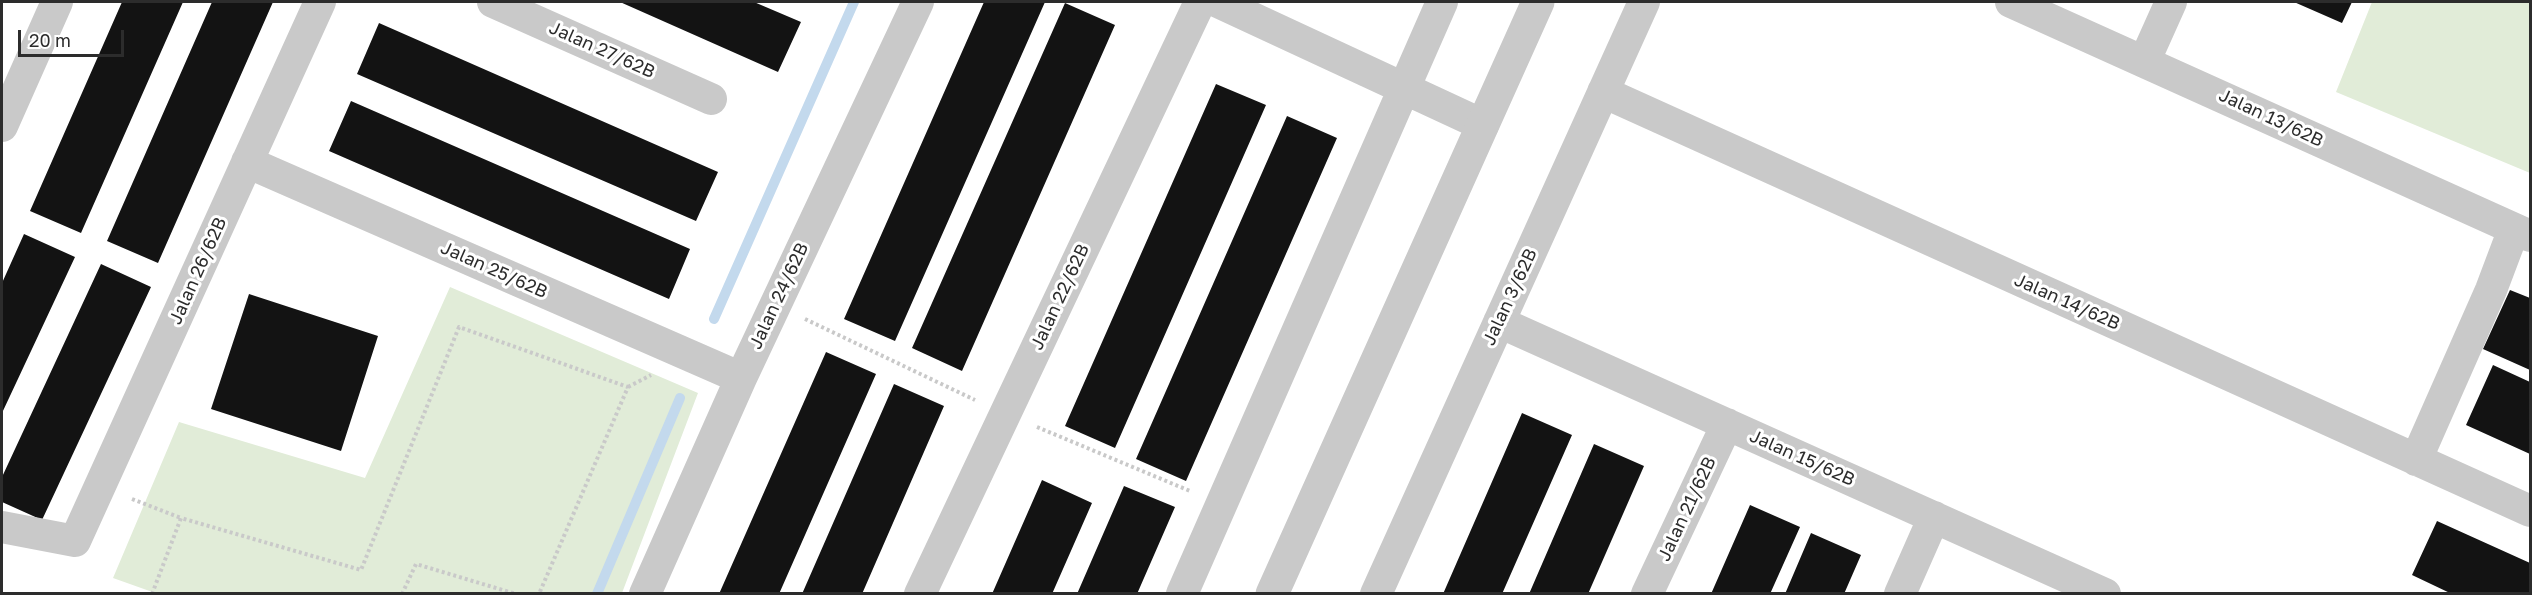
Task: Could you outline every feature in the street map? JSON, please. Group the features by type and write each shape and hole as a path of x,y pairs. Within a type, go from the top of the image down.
{"street":[{"path":"2,126 57,2"},
{"name":"Jalan 26/62B","path":"2,526 75,541 320,2"},
{"name":"Jalan 27/62B","path":"493,2 711,99"},
{"name":"Jalan 24/62B","path":"645,594 741,378 918,2"},
{"name":"Jalan 22/62B","path":"920,594 1200,2"},
{"path":"1218,2 1483,125"},
{"path":"1182,594 1442,2"},
{"path":"1272,594 1538,2"},
{"name":"Jalan 3/62B","path":"1376,594 1644,2"},
{"name":"Jalan 13/62B","path":"2010,2 2145,60 2522,232"},
{"path":"2145,60 2171,2"},
{"name":"Jalan 14/62B","path":"1603,92 2530,511"},
{"name":"Jalan 25/62B","path":"247,162 741,378"},
{"path":"2416,460 2491,290 2522,232"},
{"name":"Jalan 15/62B","path":"1499,322 2105,594"},
{"name":"Jalan 21/62B","path":"1647,594 1726,424"},
{"path":"1900,594 1934,517"}],"path":[{"path":"136,500 181,518 361,570 459,327 628,387 539,594"},
{"path":"152,594 181,518"},
{"path":"402,594 416,564 516,594"}],"green space":[{"path":"2372,2 2530,2 2530,173 2336,92"},
{"path":"450,287 698,393 622,593 158,594 113,578 179,422 365,478"}],"building":[{"path":"122,2 183,2 81,233 30,211"},
{"path":"212,2 273,2 158,263 107,241"},
{"path":"620,2 754,2 801,22 778,72"},
{"path":"984,2 1045,2 895,341 844,319"},
{"path":"2294,2 2352,2 2342,23"},
{"path":"1065,3 1115,25 962,371 912,348"},
{"path":"379,23 718,172 696,221 357,74"},
{"path":"1216,84 1266,105 1115,448 1065,426"},
{"path":"351,101 690,249 669,299 329,151"},
{"path":"1287,116 1337,138 1186,481 1136,459"},
{"path":"24,234 75,257 2,413 2,283"},
{"path":"101,264 151,287 42,520 2,502 2,477"},
{"path":"2510,290 2530,298 2530,370 2483,349"},
{"path":"249,294 378,336 341,451 211,409"},
{"path":"826,352 876,374 779,594 719,594"},
{"path":"2493,365 2530,382 2530,454 2466,425"},
{"path":"894,384 944,406 862,594 802,594"},
{"path":"1522,413 1572,435 1502,594 1443,594"},
{"path":"1594,444 1644,466 1588,594 1529,594"},
{"path":"1042,480 1092,503 1052,594 992,594"},
{"path":"1124,486 1175,507 1137,594 1077,594"},
{"path":"1750,505 1800,527 1770,594 1711,594"},
{"path":"2437,521 2530,563 2530,594 2452,594 2412,575"},
{"path":"1811,533 1861,555 1844,594 1785,594"}],"waterway":[{"path":"714,319 854,2"},
{"path":"597,594 680,398"}]}
